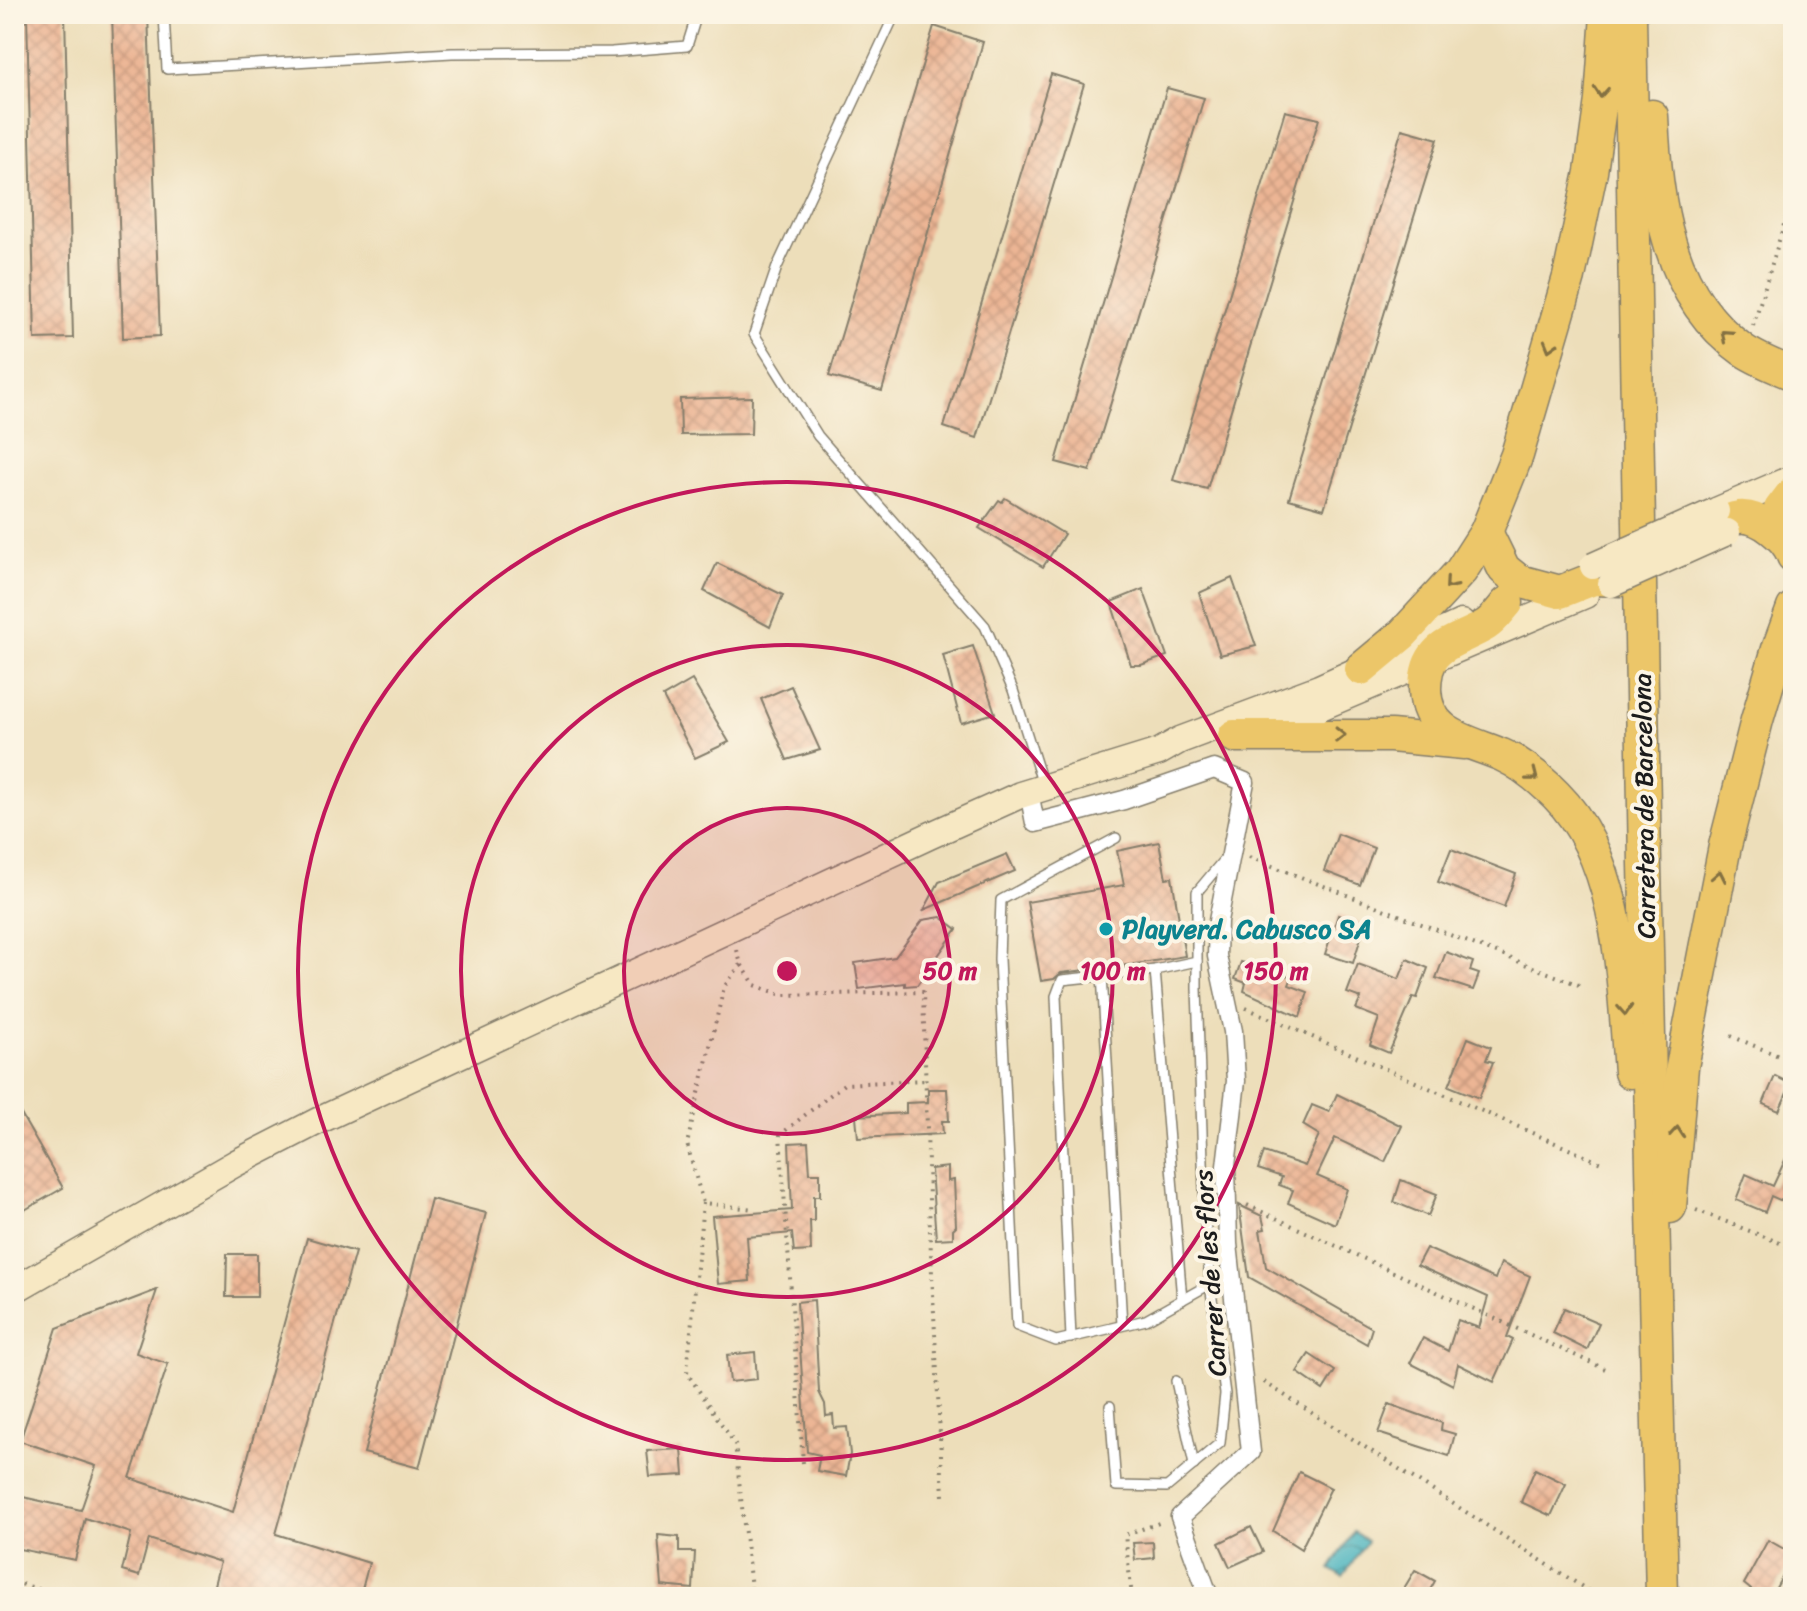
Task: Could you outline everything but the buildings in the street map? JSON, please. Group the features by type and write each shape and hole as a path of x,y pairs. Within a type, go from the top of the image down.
{"highway":[{"path":"1361,669 1389,648 1430,608 1461,571 1486,532 1525,431 1569,277 1591,172 1601,100 1607,14"},
{"name":"Carretera de Barcelona","path":"1630,14 1662,1597"},
{"path":"1646,14 1655,156 1664,223 1675,265 1684,284 1711,322 1744,350 1793,374"},
{"path":"1659,536 1693,536 1761,511 1791,549 1793,556"},
{"path":"1486,532 1504,569 1519,581 1560,592 1593,579 1608,577"},
{"path":"1464,743 1446,732 1432,712 1425,692 1429,663 1448,642 1488,624 1507,603"},
{"path":"1656,1349 1682,1067 1695,994 1736,804 1773,663 1793,608"},
{"path":"1234,736 1391,736 1464,743 1504,756 1532,774 1577,819 1600,870 1612,915 1623,990 1656,1349"}],"street":[{"path":"1159,752 1170,754 1290,720 1429,663 1608,577 1761,511 1793,478"},
{"path":"1608,577 1659,536"},
{"path":"14,1290 236,1163 318,1121 730,929 1036,790 1159,752 1180,740 1319,688 1542,588"},
{"name":"Carrer de les flors","path":"1036,790 1035,823 1124,800 1214,769 1245,782 1218,921 1217,956 1233,1031 1236,1081 1226,1166 1228,1244 1251,1452 1180,1517"},
{"path":"1180,1517 1209,1597"}],"lane":[{"path":"164,14 167,69 452,53 612,52 687,46 697,14"},
{"path":"895,14 777,267 754,334 818,436 985,626 1013,690 1036,790"},
{"path":"1116,838 1001,900 999,959 1017,1326 1056,1341 1071,1338 1146,1320 1210,1284"},
{"path":"1110,1406 1116,1486 1167,1487 1220,1443 1225,1394 1210,1284 1197,892 1232,851"},
{"path":"1071,1338 1056,996 1062,980 1155,970 1197,961"},
{"path":"1155,970 1182,1300"},
{"path":"1102,974 1122,1325"},
{"path":"1176,1381 1194,1465"}],"path":[{"path":"1744,350 1764,295 1793,195"},
{"path":"1232,851 1579,985"},
{"path":"730,929 741,964 755,985 782,995 923,992 943,1496"},
{"path":"741,964 724,987 687,1144 703,1203 687,1373 735,1444 752,1597"},
{"path":"1226,999 1601,1163"},
{"path":"1731,1036 1793,1062"},
{"path":"803,1463 780,1135 844,1084 926,1080"},
{"path":"1226,1195 1605,1369"},
{"path":"703,1203 753,1209"},
{"path":"1683,1205 1793,1248"},
{"path":"1242,1367 1598,1597"},
{"path":"1132,1597 1125,1535 1180,1517"},
{"path":"14,1582 38,1589 50,1597"}],"water":[{"path":"1354,1532 1367,1541 1343,1577 1330,1569"}],"place":[{"name":"Playverd. Cabusco SA","path":"1106,929"}]}
